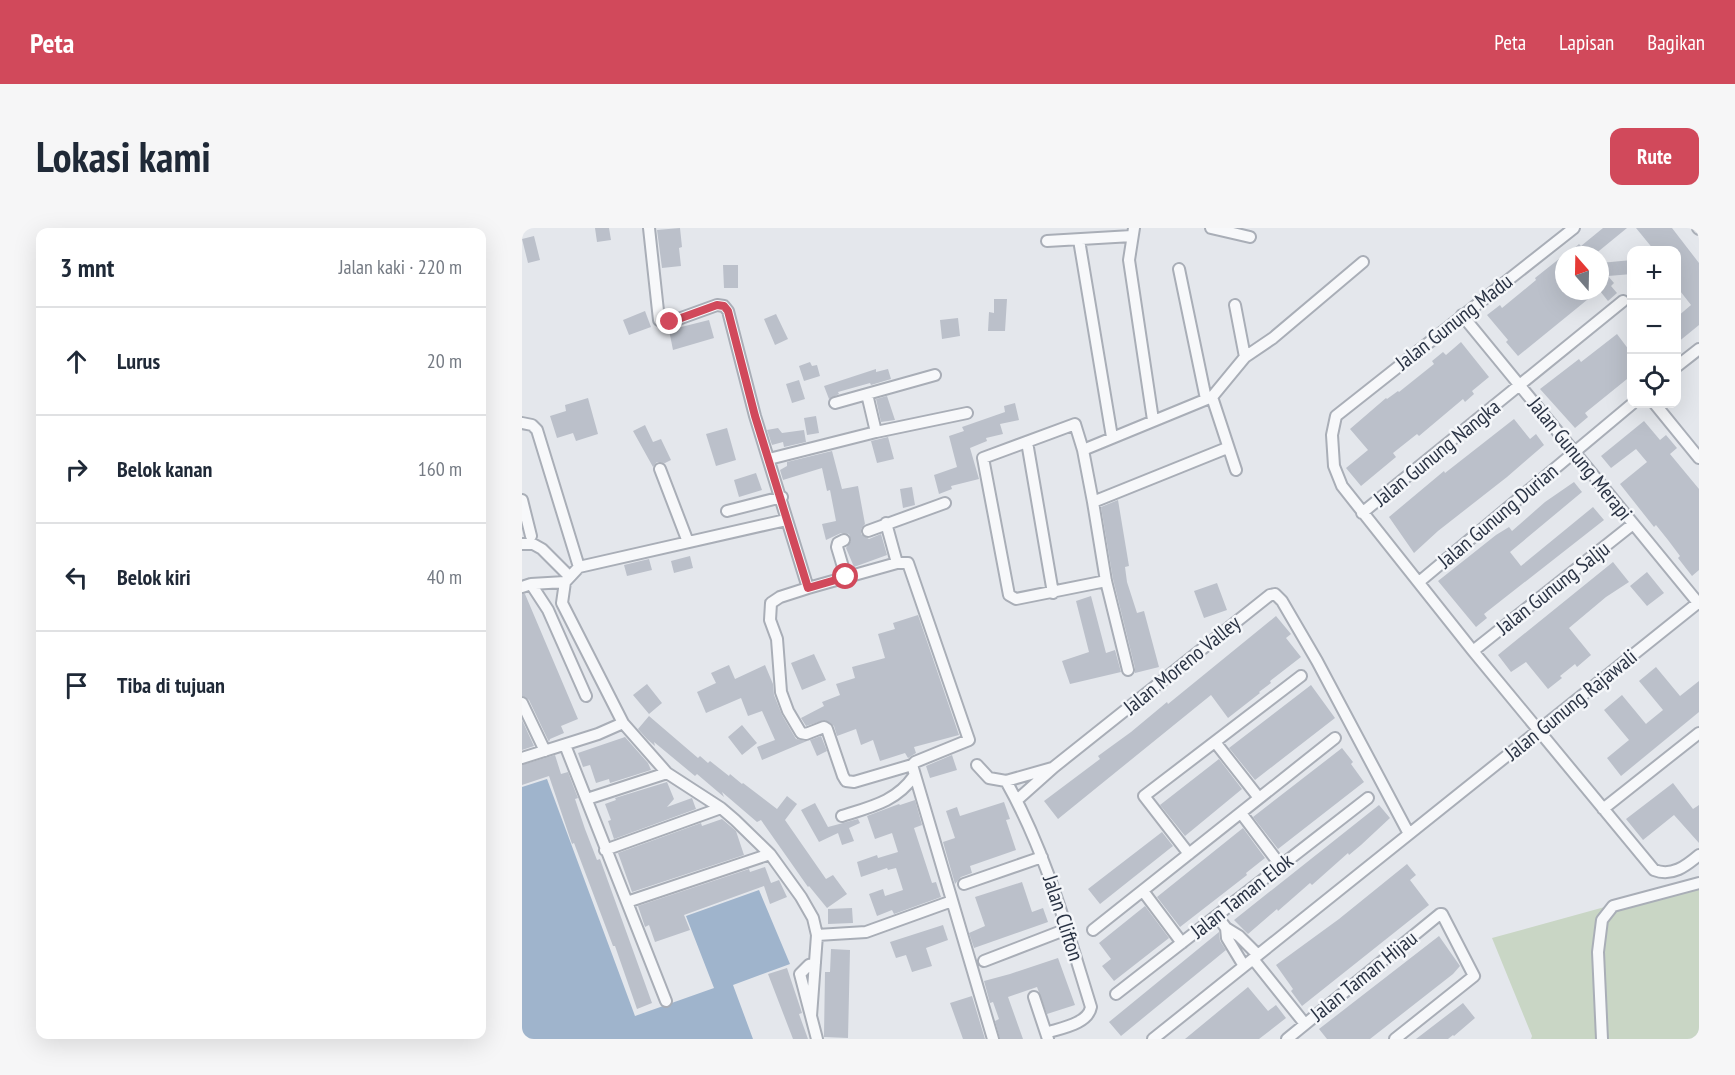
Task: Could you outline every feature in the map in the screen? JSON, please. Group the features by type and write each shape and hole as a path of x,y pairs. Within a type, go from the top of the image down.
{"street":[{"path":"649,228 659,320 665,323 717,305 724,306 728,311 755,416 782,497 786,520 808,588"},
{"path":"1211,228 1250,237"},
{"name":"Jalan Gunung Madu","path":"1362,513 1342,486 1334,466 1332,435 1335,416 1574,228"},
{"path":"1047,241 1079,240 1133,232 1129,260 1153,420"},
{"path":"1079,240 1112,437"},
{"path":"1083,450 1209,398 1245,357 1273,338 1363,262"},
{"path":"1179,269 1209,398 1236,470"},
{"name":"Jalan Gunung Nangka","path":"1362,513 1623,301"},
{"path":"1235,305 1245,357"},
{"name":"Jalan Gunung Merapi","path":"1462,315 1699,603"},
{"path":"1681,364 1699,350"},
{"path":"835,402 935,375"},
{"path":"867,394 876,432"},
{"name":"Jalan Gunung Durian","path":"1419,582 1627,408"},
{"path":"1658,408 1699,458"},
{"path":"769,459 876,432 967,413"},
{"path":"522,423 532,425 537,430 579,567"},
{"path":"1106,581 1016,599 1008,595 983,458 1072,424 1076,427 1083,450 1106,581 1128,670"},
{"path":"1027,442 1053,592"},
{"path":"1093,502 1227,448"},
{"path":"660,469 688,542"},
{"path":"727,511 782,497"},
{"path":"522,500 531,536"},
{"path":"868,531 945,503"},
{"path":"1362,513 1654,870 1660,873 1668,872 1685,866 1699,855"},
{"path":"786,520 579,567 567,579 562,603 623,723 668,773 721,808 770,854 809,911 817,935 815,963 809,965 800,974 800,981 817,1039"},
{"path":"886,523 897,563"},
{"name":"Jalan Gunung Salju","path":"1473,651 1633,524"},
{"path":"844,540 838,543 837,547 846,577"},
{"path":"522,544 533,544 542,549 567,579"},
{"path":"842,816 882,804 902,791 913,770 915,762 969,740 908,563 897,563 780,597 771,603 770,620 777,639 781,692 788,711 801,733 806,734 824,727 827,729 846,781 854,782 913,770"},
{"path":"526,586 567,579"},
{"path":"526,586 548,610 586,696"},
{"name":"Jalan Moreno Valley","path":"1017,800 1054,767 1270,595 1275,594 1300,633 1413,831"},
{"path":"548,610 562,603"},
{"name":"Jalan Gunung Rajawali","path":"1157,1038 1699,603"},
{"path":"1189,854 1144,796 1301,676"},
{"path":"522,703 544,751"},
{"path":"522,758 623,723"},
{"path":"1603,809 1699,733"},
{"path":"1093,930 1335,738"},
{"path":"1215,742 1259,798"},
{"path":"565,745 666,1001"},
{"path":"977,765 989,778 1006,781"},
{"name":"Jalan Moreno Valley","path":"1006,781 1054,767"},
{"path":"913,770 993,1039"},
{"path":"587,799 668,773"},
{"name":"Jalan Clifton","path":"1006,781 1017,800 1055,890 1091,1007 1090,1014 1085,1019 1047,1036 1034,997"},
{"name":"Jalan Taman Elok","path":"1116,994 1368,798"},
{"path":"605,850 721,808"},
{"path":"1241,813 1281,866"},
{"path":"627,902 770,854"},
{"path":"964,884 1042,857"},
{"path":"1602,1039 1598,952 1602,920 1613,906 1699,883"},
{"path":"1143,891 1182,943"},
{"path":"817,935 866,932 952,901"},
{"name":"Jalan Taman Hijau","path":"1287,1039 1442,914 1474,976 1395,1039"},
{"path":"1217,915 1226,927 1239,936 1252,960"},
{"path":"1226,927 1227,938 1252,960 1305,1024"},
{"path":"984,961 1067,929"}],"green space":[{"path":"1699,881 1699,1039 1531,1039 1532,1036 1492,938"}],"water":[{"path":"547,779 635,1016 714,988 686,916 759,890 790,964 733,985 753,1039 522,1039 522,787"}],"building":[{"path":"595,228 609,228 611,240 597,242"},
{"path":"680,228 681,266 662,268 657,230"},
{"path":"1603,228 1627,228 1605,246 1581,246"},
{"path":"1636,228 1672,228 1699,263 1699,325 1681,340 1681,314 1691,305 1681,292 1681,246 1651,246"},
{"path":"534,236 540,260 528,263 522,239"},
{"path":"1627,260 1627,274 1609,276 1609,262"},
{"path":"1555,262 1555,300 1587,300 1518,356 1487,315 1500,305 1502,308 1536,280 1535,278"},
{"path":"723,265 738,265 738,288 724,288"},
{"path":"1609,277 1614,283 1611,286 1617,293 1608,301"},
{"path":"994,299 1007,299 1005,331 988,331 989,312 994,313"},
{"path":"645,311 651,327 629,335 623,320"},
{"path":"776,314 788,339 775,345 764,319"},
{"path":"958,318 960,336 942,339 940,320"},
{"path":"709,320 714,338 673,350 669,330"},
{"path":"1617,334 1627,347 1627,379 1585,413 1588,417 1575,428 1540,389 1579,359 1581,362"},
{"path":"1461,342 1489,377 1472,391 1474,394 1465,402 1463,399 1419,436 1417,434 1393,453 1396,457 1361,486 1346,468 1368,450 1350,429 1386,398 1399,392 1434,364 1432,361 1443,352 1446,355"},
{"path":"810,362 812,366 817,365 820,376 804,381 799,366"},
{"path":"876,369 876,372 888,369 891,379 838,392 839,394 829,399 824,386"},
{"path":"799,380 805,399 792,403 786,384"},
{"path":"887,396 895,420 881,422 876,399"},
{"path":"588,398 598,434 576,441 573,433 557,438 550,416 566,411 565,405"},
{"path":"1015,403 1019,420 1000,424 1003,434 986,438 987,441 970,448 979,479 951,486 952,489 939,494 934,475 957,467 949,436 964,431 962,427 1005,412 1004,406"},
{"path":"816,416 819,433 807,435 804,418"},
{"path":"1514,419 1530,439 1536,434 1544,445 1414,553 1389,517 1444,471 1445,473"},
{"path":"1644,421 1660,440 1666,435 1677,448 1670,454 1699,489 1699,570 1692,576 1668,540 1656,525 1654,527 1620,484 1647,462 1636,449 1611,468 1601,456"},
{"path":"645,425 653,442 661,439 671,460 665,463 657,462 653,467 633,431"},
{"path":"727,428 736,460 716,466 706,434"},
{"path":"778,428 782,433 804,430 806,442 784,447 783,442 772,445 767,430"},
{"path":"888,437 894,459 877,463 871,441"},
{"path":"832,451 842,489 858,486 865,524 861,529 861,534 869,539 881,534 887,555 854,567 846,548 851,541 849,534 841,533 826,540 822,524 836,521 830,490 827,491 822,468 783,480 780,470 787,466 787,462"},
{"path":"756,473 762,490 739,497 734,480"},
{"path":"1574,482 1582,492 1510,552 1521,566 1593,507 1604,520 1484,614 1487,618 1476,627 1438,581 1496,535 1509,527 1512,531 1545,502"},
{"path":"912,487 915,505 903,508 900,489"},
{"path":"1118,500 1129,566 1125,567 1127,582 1137,613 1144,611 1159,667 1135,673 1113,579 1101,507"},
{"path":"690,556 693,568 674,573 671,561"},
{"path":"649,559 652,570 627,576 624,565"},
{"path":"1613,562 1629,582 1606,597 1569,628 1591,655 1577,667 1575,664 1548,689 1526,662 1511,672 1498,655"},
{"path":"1647,572 1664,593 1647,606 1630,586"},
{"path":"1217,583 1227,610 1204,618 1194,591"},
{"path":"522,594 525,594 578,719 561,726 564,733 550,739 549,742 529,700 522,696"},
{"path":"1091,596 1106,653 1115,650 1121,672 1070,684 1062,661 1089,652 1076,601"},
{"path":"918,615 959,735 914,747 916,753 908,758 905,753 880,761 873,740 861,745 856,729 837,736 834,726 825,720 806,726 801,718 824,706 822,702 840,695 836,684 855,678 852,667 885,658 878,634 895,629 893,623"},
{"path":"1276,616 1291,634 1286,638 1301,657 1228,718 1211,695 1058,819 1044,801 1100,759 1098,756 1167,702 1168,704"},
{"path":"814,654 826,680 802,690 791,663"},
{"path":"729,665 735,679 765,665 782,715 796,739 807,741 762,760 757,747 775,740 762,711 748,716 741,698 706,713 697,692 716,683 711,673"},
{"path":"1656,667 1680,696 1699,681 1699,712 1621,776 1607,758 1629,740 1604,710 1622,695 1646,724 1663,710 1639,681"},
{"path":"647,684 662,703 649,714 633,695"},
{"path":"1311,685 1335,718 1255,780 1229,748"},
{"path":"649,716 698,758 700,756 708,763 710,761 777,809 787,796 797,804 785,820 826,879 833,875 847,894 827,908 808,887 761,820 757,822 722,792 724,797 697,774 695,776 654,742 655,746 647,739 638,729"},
{"path":"522,720 534,746 522,750"},
{"path":"742,725 757,743 742,755 728,737"},
{"path":"821,736 827,751 817,756 810,740"},
{"path":"625,737 648,763 651,770 610,783 609,779 596,783 590,765 583,767 578,753"},
{"path":"1342,748 1364,782 1278,849 1253,817"},
{"path":"555,755 561,774 568,772 578,798 575,799 585,829 597,860 600,859 652,1003 637,1009 615,946 613,946 574,843 572,844 549,776 522,785 522,765"},
{"path":"952,755 957,770 930,778 926,766"},
{"path":"1219,759 1242,789 1185,836 1160,805"},
{"path":"667,782 674,799 667,807 692,798 696,809 614,839 608,821 611,820 605,804 616,800 615,798"},
{"path":"1673,783 1693,809 1699,805 1699,843 1674,815 1643,840 1626,819"},
{"path":"915,800 922,825 914,828 932,883 936,882 941,897 894,914 892,910 877,916 869,894 883,889 885,896 903,890 896,868 888,870 887,868 861,877 857,862 877,855 878,858 898,852 892,833 875,839 867,816"},
{"path":"1004,802 1010,819 1006,820 1016,850 970,866 972,873 961,877 955,884 943,842 955,838 946,811 957,807 960,816"},
{"path":"815,803 828,827 858,819 860,823 849,828 854,841 842,845 838,833 819,842 801,810"},
{"path":"1379,805 1390,818 1312,885 1310,883 1248,934 1234,920"},
{"path":"722,819 736,831 744,855 632,892 618,853 701,823 702,826"},
{"path":"1243,828 1265,858 1246,873 1247,875 1180,927 1157,897"},
{"path":"1162,832 1173,846 1100,904 1088,889"},
{"path":"1407,864 1416,875 1410,880 1429,905 1302,1006 1276,965 1339,919"},
{"path":"765,867 771,883 779,880 787,897 770,904 764,886 684,915 690,930 655,942 649,925 645,927 638,906 749,869 750,872"},
{"path":"1022,882 1032,912 1043,908 1048,922 974,948 969,933 985,926 975,897"},
{"path":"1145,906 1169,938 1114,981 1102,966 1111,959 1099,943"},
{"path":"852,908 853,923 828,924 828,909"},
{"path":"943,925 948,940 926,948 932,966 912,972 906,955 896,958 890,942"},
{"path":"1219,932 1220,941 1226,950 1121,1036 1109,1022"},
{"path":"1439,936 1460,966 1453,974 1370,1039 1327,1039 1319,1029"},
{"path":"831,949 850,950 848,1038 824,1037 825,972 830,972"},
{"path":"1058,958 1075,1005 1047,1014 1037,987 1008,997 1023,1039 1000,1039 995,1021 999,1019 993,1002 990,1003 984,981"},
{"path":"787,968 808,1039 793,1039 768,974"},
{"path":"1248,987 1268,1011 1276,1005 1286,1018 1259,1039 1185,1039"},
{"path":"972,996 985,1039 963,1039 950,1003"},
{"path":"1463,1003 1475,1018 1454,1036 1448,1039 1416,1039"}],"route":[{"path":"670,322 717,305 724,306 728,311 755,416 782,497 786,520 808,588 846,577"}]}
